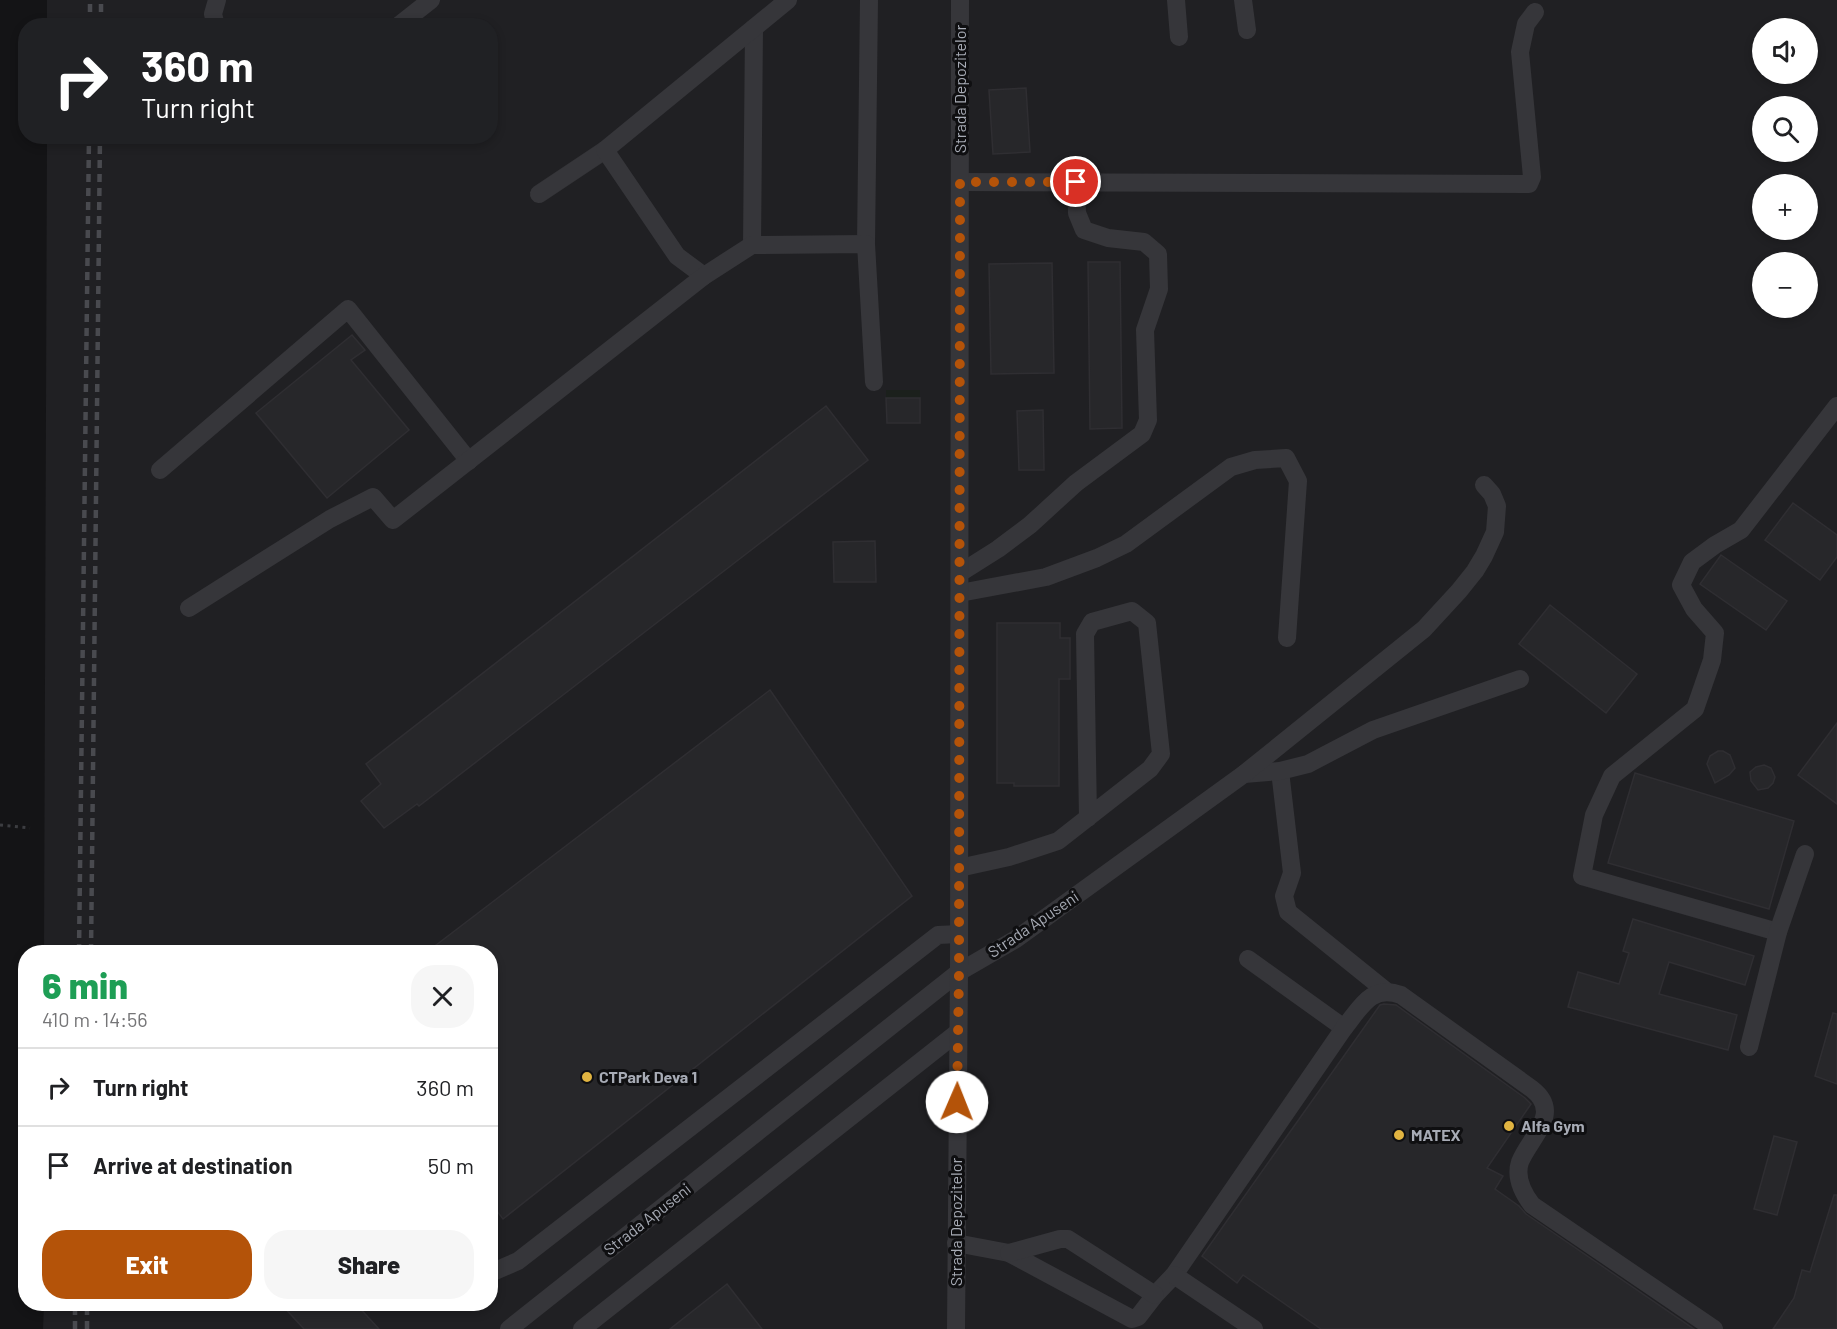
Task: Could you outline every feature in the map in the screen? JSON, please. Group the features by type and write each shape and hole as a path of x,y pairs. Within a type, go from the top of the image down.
{"street":[{"path":"214,18 217,0"},
{"path":"408,18 431,0"},
{"path":"539,194 605,150 788,0"},
{"path":"869,0 866,244 874,382"},
{"name":"Strada Depozitelor","path":"956,1329 959,972 960,0"},
{"path":"1176,0 1179,37"},
{"path":"1243,0 1247,30"},
{"path":"960,182 1529,184 1532,177 1520,52 1526,24 1535,12"},
{"path":"752,245 754,28"},
{"path":"605,150 677,256 704,276"},
{"path":"960,573 1030,525 1076,483 1142,434 1148,420 1145,330 1159,289 1158,254 1144,242 1108,238 1084,230 1077,213 1076,182"},
{"path":"189,608 330,519 373,497 393,520 704,276 752,245 866,244"},
{"path":"160,470 348,309 469,461"},
{"path":"1778,932 1582,876 1594,815 1612,776 1695,709 1712,660 1715,633 1694,609 1682,585 1692,562 1741,530 1837,406"},
{"path":"960,593 1046,577 1096,558 1126,544 1231,467 1255,460 1286,458 1298,481 1287,638"},
{"name":"Strada Apuseni","path":"509,1329 959,972 1016,939 1244,774 1424,629 1459,591 1484,556 1495,532 1497,506 1492,494 1484,485"},
{"path":"959,868 1009,857 1058,841 1088,818 1150,769 1161,754 1147,623 1132,611 1092,622 1086,634 1088,818"},
{"path":"1244,774 1280,771 1308,764 1373,730 1520,679"},
{"path":"1280,771 1292,873 1284,896 1288,912 1386,991 1401,994 1537,1093 1545,1108 1544,1120 1520,1163 1519,1173 1523,1191 1532,1205 1714,1329"},
{"path":"1749,1047 1778,932 1805,855"},
{"path":"498,1269 518,1261 938,935 959,934"},
{"path":"1248,959 1344,1028"},
{"path":"956,1243 1009,1253 1132,1318 1138,1317 1174,1275 1344,1028 1370,996 1386,991"},
{"path":"582,1329 958,1032"},
{"path":"1009,1253 1060,1239 1068,1239 1155,1295"},
{"path":"1174,1275 1254,1329"}],"path":[{"path":"0,825 30,828"}],"shaded area":[{"path":"47,0 1837,0 1837,1329 43,1329 44,1311 498,1311 498,945 44,945 47,144 498,144 498,18 47,18"},
{"path":"886,390 920,390 920,398 886,398"}],"building":[{"path":"1026,88 1030,152 993,154 989,90"},
{"path":"1088,262 1120,262 1122,428 1090,429"},
{"path":"1052,263 1054,373 991,374 989,264"},
{"path":"352,335 365,350 351,360 409,430 327,498 256,413"},
{"path":"886,398 920,398 920,423 887,423"},
{"path":"826,406 868,460 419,806 417,804 384,828 361,801 381,784 366,764"},
{"path":"1043,410 1044,470 1019,470 1017,411"},
{"path":"1793,503 1837,535 1837,557 1820,580 1765,540"},
{"path":"875,541 876,582 834,582 833,542"},
{"path":"1721,555 1787,601 1766,630 1700,584"},
{"path":"1550,605 1637,674 1606,713 1519,644"},
{"path":"997,623 1060,623 1060,638 1070,638 1070,679 1059,679 1059,786 1014,786 1014,783 997,783"},
{"name":"CTPark Deva 1","path":"770,690 912,896 503,1219 498,1212 498,945 436,945"},
{"path":"1837,723 1837,804 1798,775"},
{"path":"1718,751 1730,755 1735,768 1729,775 1715,783 1707,764 1710,756"},
{"path":"1764,765 1771,768 1775,777 1768,788 1758,790 1751,781 1750,772"},
{"path":"1635,773 1794,821 1769,909 1608,863"},
{"path":"1633,919 1754,956 1745,985 1669,962 1659,994 1737,1015 1728,1050 1568,1007 1578,972 1619,984 1629,953 1623,951"},
{"name":"MATEX","path":"1380,1005 1396,1005 1531,1104 1487,1168 1503,1176 1495,1189 1519,1206 1526,1214 1694,1329 1321,1329 1243,1275 1237,1283 1202,1256"},
{"path":"1833,1013 1837,1014 1837,1084 1815,1076"},
{"path":"1774,1136 1797,1142 1777,1215 1754,1209"},
{"path":"1834,1195 1837,1195 1837,1329 1773,1329 1794,1298 1802,1270 1810,1272"},
{"path":"727,1284 762,1329 670,1329"},
{"path":"287,1311 362,1311 379,1329 304,1329"}],"railway":[{"path":"90,0 90,18"},
{"path":"101,0 101,18"},
{"path":"79,945 89,144"},
{"path":"91,945 100,144"},
{"path":"75,1311 75,1329"},
{"path":"87,1311 87,1329"}],"place":[{"name":"CTPark Deva 1","path":"587,1077"},
{"name":"Alfa Gym","path":"1509,1126"},
{"name":"MATEX","path":"1399,1135"}],"route":[{"path":"957,1102 960,182 1076,182"}]}
